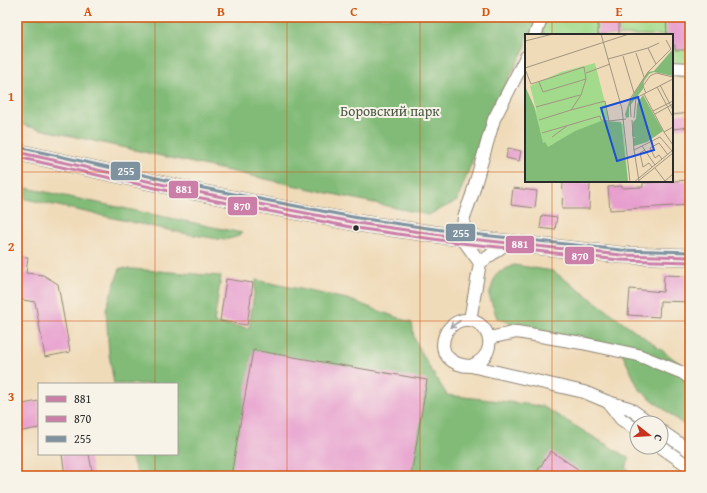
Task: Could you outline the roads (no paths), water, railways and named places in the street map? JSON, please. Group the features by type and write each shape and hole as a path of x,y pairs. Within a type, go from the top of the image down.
{"main road":[{"path":"17,152 192,191 357,222 462,238 621,255 690,257"}],"street":[{"path":"535,34 542,17"},
{"path":"480,263 462,238 464,217 494,119 525,59"},
{"path":"673,68 690,69"},
{"path":"470,320 480,263 507,243"},
{"path":"471,366 486,356 489,347 489,338 479,323 470,320 461,320 453,324 446,331 443,339 443,348 447,356 454,363 462,366 471,366 572,389 629,408 639,415"},
{"path":"489,338 517,332 582,342 638,355 683,373 690,378"},
{"path":"608,402 621,419 629,424"},
{"path":"669,437 690,451"},
{"path":"669,453 690,467"}],"park label":[{"name":"Боровский парк","path":"390,111"}]}
